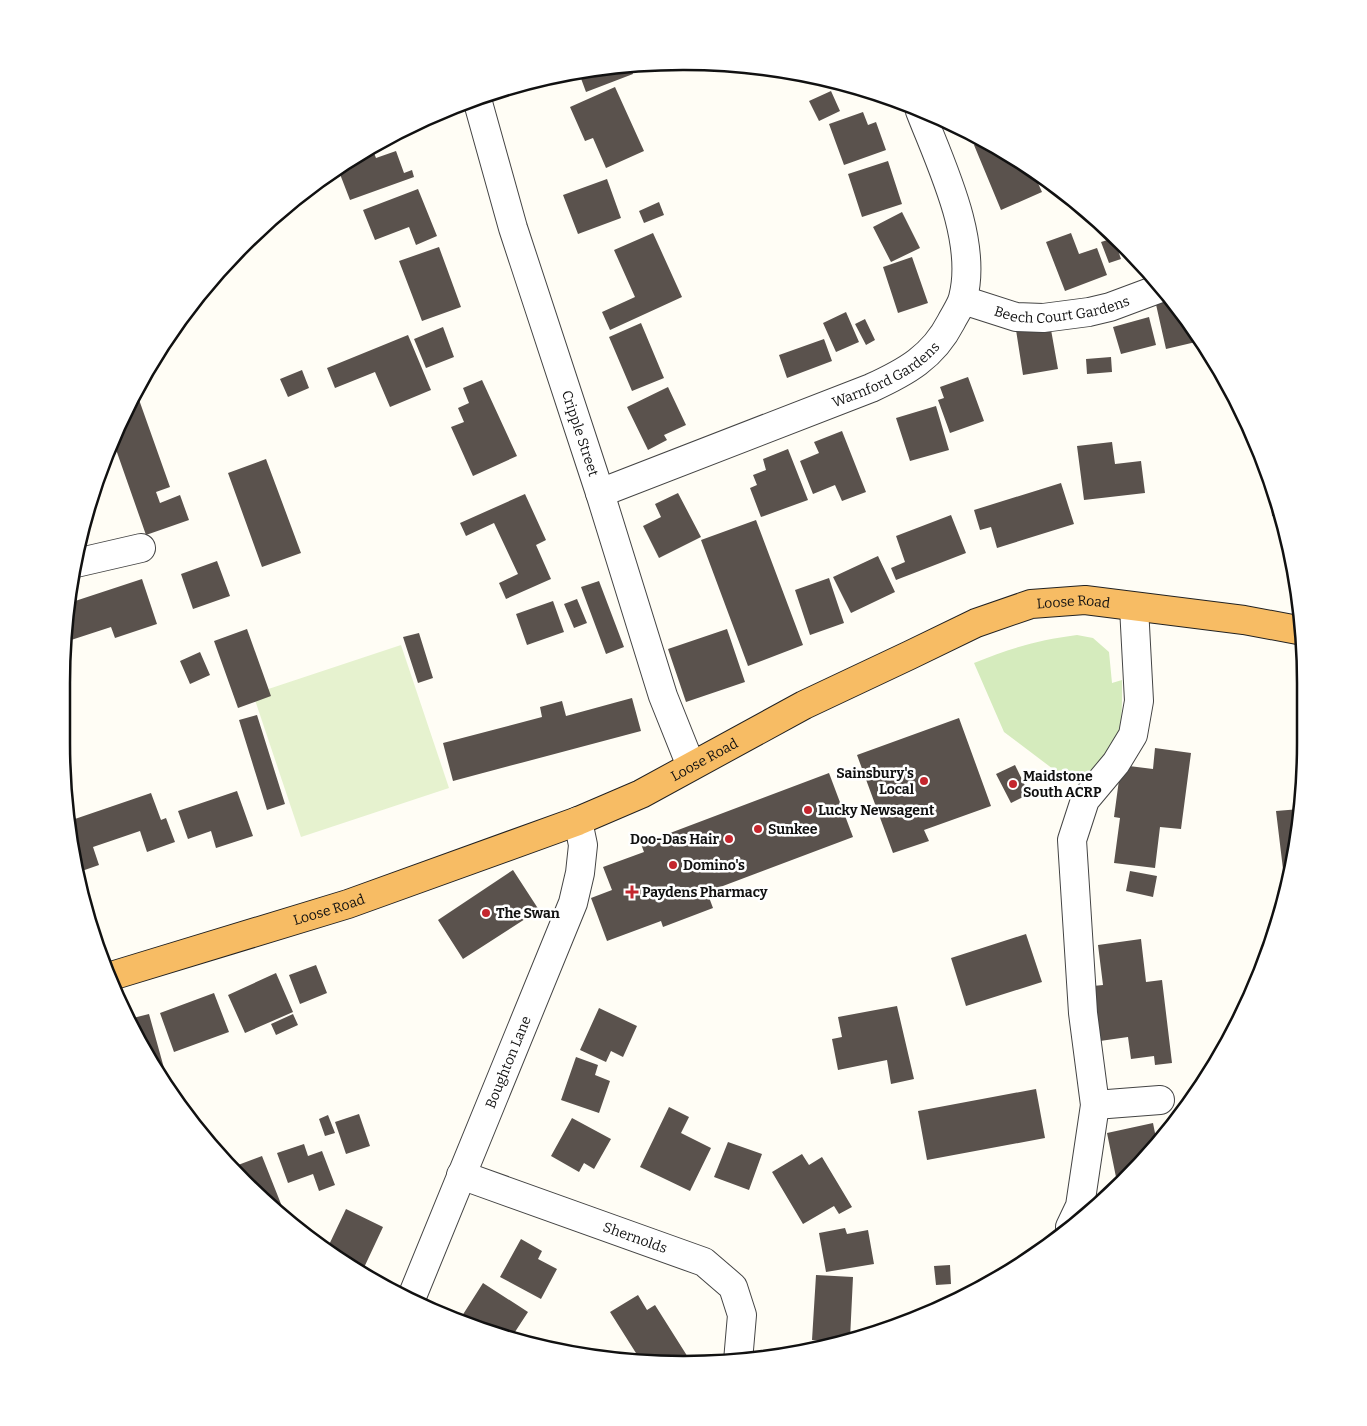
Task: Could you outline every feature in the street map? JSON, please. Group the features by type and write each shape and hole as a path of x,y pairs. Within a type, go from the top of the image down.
{"highway":[{"name":"Loose Road","path":"116,975 348,904 578,821 641,794 804,705 976,624 1031,604 1085,600 1244,620 1295,630"}],"street":[{"name":"Cripple Street","path":"479,106 512,228 600,493 663,696 691,766"},
{"name":"Warnford Gardens","path":"600,493 823,408 898,376 914,366 936,346 946,332 963,300 966,284 966,264 964,236 954,202 923,119"},
{"name":"Beech Court Gardens","path":"963,300 1016,317 1043,318 1089,312 1110,307 1154,291"},
{"path":"82,562 141,548"},
{"path":"1077,1213 1080,1206 1095,1105 1084,1013 1072,840 1085,800 1116,763 1133,735 1139,701 1134,607"},
{"name":"Boughton Lane","path":"413,1294 573,903 580,873 583,846 578,821"},
{"path":"1095,1105 1160,1100"},
{"name":"Shernolds","path":"461,1175 704,1262 733,1287 742,1314 739,1354"}],"green space":[{"path":"1077,635 1093,638 1109,652 1112,683 1122,680 1120,730 1114,754 1100,773 1079,784 1057,772 1004,732 974,663 1025,645"},
{"path":"401,645 449,788 301,837 253,694"}],"building":[{"path":"632,72 633,74 586,92 581,79"},
{"path":"615,87 644,151 606,168 593,138 585,141 570,107"},
{"path":"831,91 840,111 819,121 809,101"},
{"path":"863,112 868,125 876,122 886,150 844,165 829,124"},
{"path":"974,145 990,152 1024,173 1038,183 1042,192 1001,210"},
{"path":"396,151 404,173 412,170 414,177 350,200 340,175 374,154 376,158"},
{"path":"888,161 902,204 862,217 848,174"},
{"path":"607,179 621,218 578,234 563,195"},
{"path":"418,189 437,236 416,245 409,227 375,240 363,210"},
{"path":"659,202 664,215 644,223 639,211"},
{"path":"902,212 920,248 891,262 873,227"},
{"path":"653,233 682,297 610,330 602,312 635,297 614,250"},
{"path":"1071,233 1079,254 1097,248 1107,275 1065,291 1046,242"},
{"path":"1107,240 1119,252 1121,259 1109,263 1101,242"},
{"path":"439,247 461,307 422,321 399,261"},
{"path":"912,257 928,303 898,313 883,267"},
{"path":"1161,299 1194,342 1166,349 1155,300"},
{"path":"846,312 859,342 836,352 823,323"},
{"path":"1149,317 1156,345 1121,354 1113,327"},
{"path":"865,319 875,340 866,345 855,324"},
{"path":"641,323 664,378 632,391 609,337"},
{"path":"1050,324 1058,369 1023,375 1016,330"},
{"path":"443,327 454,357 426,368 414,339"},
{"path":"408,335 431,390 390,407 375,372 335,388 327,368"},
{"path":"824,339 832,361 787,378 779,355"},
{"path":"1111,357 1112,372 1087,374 1086,359"},
{"path":"302,370 309,388 288,397 280,379"},
{"path":"968,377 984,421 950,433 938,400 944,398 940,387"},
{"path":"482,380 517,456 473,476 451,427 464,422 458,408 469,403 463,388"},
{"path":"668,387 686,425 664,435 667,440 648,450 627,407"},
{"path":"139,400 170,487 156,492 160,503 180,495 189,520 146,535 116,451"},
{"path":"936,406 949,450 910,461 896,418"},
{"path":"842,431 866,492 842,501 835,485 813,494 800,461 819,453 814,442"},
{"path":"1112,442 1115,464 1141,461 1145,493 1084,500 1077,446"},
{"path":"788,449 808,500 761,517 750,488 757,485 753,475 766,470 763,459"},
{"path":"266,459 301,553 262,567 228,473"},
{"path":"1061,483 1074,524 997,548 991,527 980,530 974,510"},
{"path":"678,493 701,537 659,558 643,526 661,517 655,504"},
{"path":"525,494 546,540 536,545 551,579 506,599 499,583 518,574 494,523 466,536 460,523"},
{"path":"951,515 966,553 896,580 891,568 905,562 896,536"},
{"path":"756,520 803,645 748,666 701,540"},
{"path":"878,556 895,592 851,613 833,577"},
{"path":"217,561 230,596 193,609 181,574"},
{"path":"829,578 844,623 810,635 795,590"},
{"path":"142,579 157,624 115,638 111,627 71,640 75,601"},
{"path":"599,581 624,647 606,654 581,587"},
{"path":"577,599 587,623 574,628 564,604"},
{"path":"553,601 564,632 527,645 516,614"},
{"path":"247,629 271,696 238,708 214,641"},
{"path":"727,629 745,682 686,702 668,649"},
{"path":"419,633 433,678 418,683 403,637"},
{"path":"200,652 210,675 190,684 180,661"},
{"path":"632,698 641,731 453,781 443,743 542,717 540,707 562,701 566,716"},
{"path":"257,715 285,804 267,810 239,720"},
{"name":"Sainsbury's Local","path":"959,718 991,806 924,830 929,841 893,853 857,755"},
{"path":"1155,748 1191,753 1181,829 1160,827 1155,868 1114,863 1120,818 1114,817 1121,765 1153,769"},
{"name":"Maidstone South ACRP","path":"1015,765 1029,794 1011,803 996,774"},
{"path":"829,773 853,837 707,892 713,908 663,927 661,921 607,941 591,898 612,890 603,867 644,852 641,844"},
{"path":"237,791 253,836 216,848 211,831 188,839 178,811"},
{"path":"151,793 161,820 166,818 175,842 147,852 140,831 93,847 99,865 84,870 75,819"},
{"path":"1293,810 1283,870 1276,811"},
{"path":"513,870 539,910 463,959 438,920"},
{"path":"1130,871 1157,876 1153,897 1126,891"},
{"path":"1026,934 1042,982 966,1006 951,958"},
{"path":"1141,939 1146,982 1162,980 1172,1063 1155,1065 1154,1056 1131,1059 1128,1037 1100,1041 1093,986 1103,985 1098,945"},
{"path":"316,965 327,993 300,1004 289,975"},
{"path":"276,973 293,1012 245,1033 228,995"},
{"path":"214,993 229,1032 174,1052 160,1013"},
{"path":"897,1006 914,1079 891,1084 887,1060 838,1070 832,1039 842,1037 838,1017"},
{"path":"599,1008 637,1026 623,1057 611,1051 606,1062 580,1050"},
{"path":"149,1014 164,1068 152,1049 135,1018"},
{"path":"293,1014 298,1025 276,1035 271,1024"},
{"path":"576,1057 598,1065 595,1075 610,1081 599,1113 561,1100"},
{"path":"1036,1089 1045,1138 927,1160 918,1111"},
{"path":"669,1107 689,1117 681,1133 711,1148 690,1191 640,1167"},
{"path":"359,1114 370,1146 346,1154 335,1122"},
{"path":"328,1115 335,1133 325,1136 319,1119"},
{"path":"572,1118 611,1139 594,1169 584,1163 579,1172 551,1156"},
{"path":"1153,1123 1155,1134 1116,1177 1107,1133"},
{"path":"728,1142 762,1154 749,1190 714,1177"},
{"path":"304,1144 308,1156 322,1151 335,1185 319,1191 313,1174 288,1183 277,1153"},
{"path":"802,1154 809,1165 822,1157 852,1207 839,1214 834,1206 803,1224 772,1172"},
{"path":"262,1156 282,1206 250,1176 239,1165"},
{"path":"346,1209 383,1227 365,1266 330,1243"},
{"path":"845,1228 847,1234 868,1230 874,1264 826,1272 819,1233"},
{"path":"521,1239 542,1251 538,1259 557,1269 541,1299 500,1277"},
{"path":"950,1265 951,1284 936,1285 934,1266"},
{"path":"816,1275 853,1277 850,1332 818,1341 812,1340"},
{"path":"483,1283 528,1312 515,1332 463,1314"},
{"path":"638,1295 647,1310 655,1305 687,1356 637,1354 610,1312"}],"place":[{"name":"Sainsbury's Local","path":"924,781"},
{"name":"Maidstone South ACRP","path":"1013,784"},
{"name":"Lucky Newsagent","path":"808,810"},
{"name":"Sunkee","path":"758,829"},
{"name":"Doo-Das Hair","path":"729,839"},
{"name":"Domino's","path":"673,865"},
{"name":"Paydens Pharmacy","path":"632,892"},
{"name":"The Swan","path":"486,913"}]}
